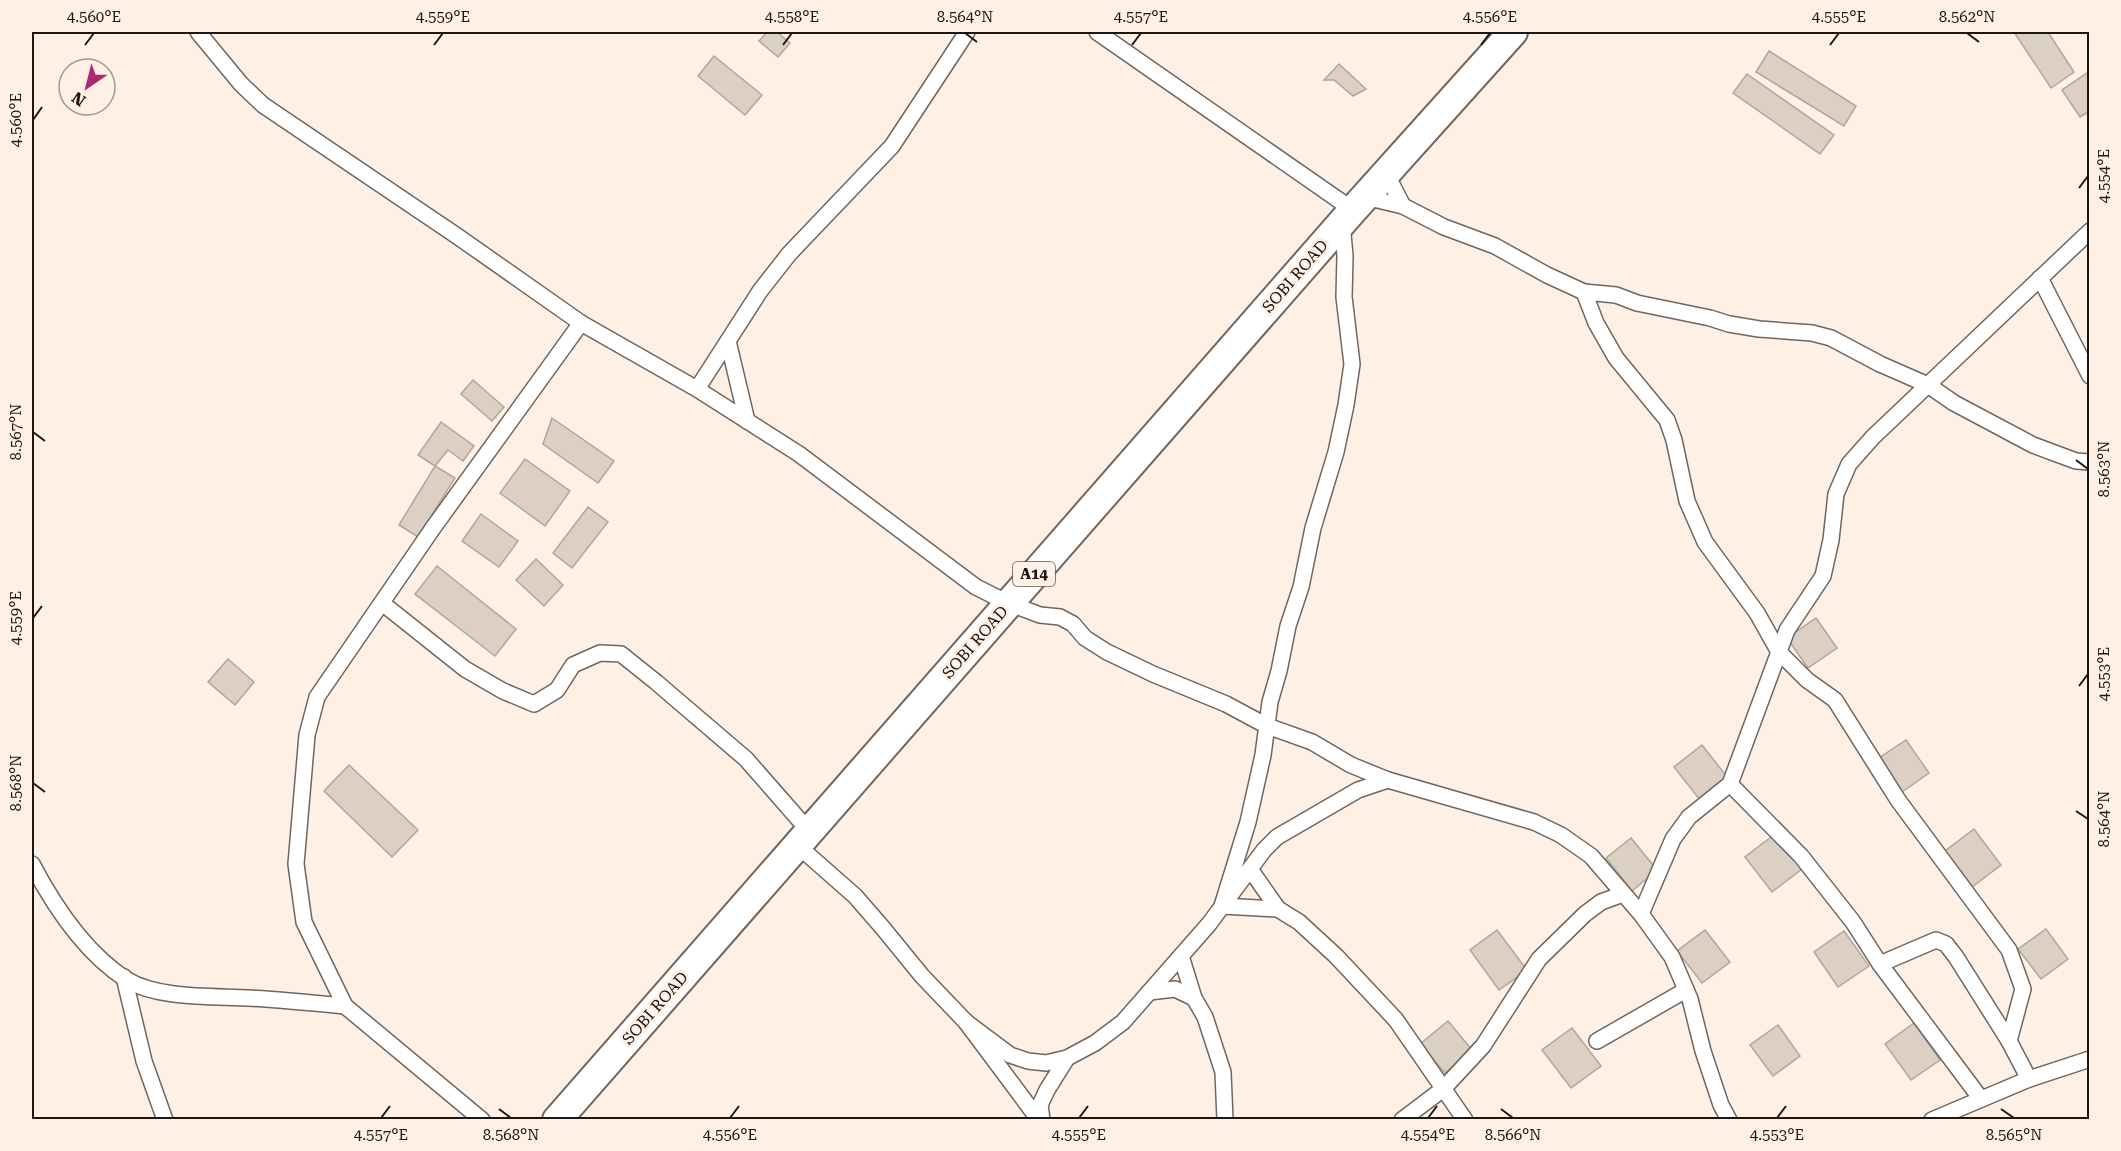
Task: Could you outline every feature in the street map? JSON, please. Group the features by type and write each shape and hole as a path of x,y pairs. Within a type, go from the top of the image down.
{"highway":[{"name":"SOBI ROAD","path":"557,1119 1353,210 1513,32"}],"street":[{"path":"198,32 241,84 263,105 581,322 697,390 798,454 976,587 1008,603 1040,615 1060,617 1073,624 1085,638 1107,652 1226,704 1267,726 1312,742 1351,765 1388,780 1522,818 1561,835 1591,856 1641,914 1672,957 1690,999 1702,1051 1721,1105 1729,1119"},
{"path":"697,390 760,291 789,254 892,146 967,32"},
{"path":"1097,32 1353,210 1402,206 1444,227 1495,246 1584,292 1616,295 1636,303 1729,324 1822,336 1849,346 1880,364 1928,385 1954,403 2033,445 2076,461 2090,462"},
{"path":"1386,173 1402,206"},
{"path":"1222,906 1248,822 1263,755 1270,702 1288,626 1301,587 1313,528 1336,452 1351,374 1352,364 1344,297 1345,256 1353,210"},
{"path":"1641,914 1673,839 1689,817 1730,784 1787,630 1823,576 1831,540 1836,494 1849,464 1873,437 2090,231"},
{"path":"2040,278 2090,376"},
{"path":"1584,292 1596,323 1616,357 1667,420 1674,440 1687,501 1705,542 1757,613 1779,652 1807,680 1836,700 1898,800 2009,950 2023,989 2009,1041"},
{"path":"482,1119 345,1006 304,922 296,864 307,735 317,697 581,322"},
{"path":"728,341 747,421"},
{"path":"382,603 465,669 503,691 534,705 557,690 573,665 600,653 621,654 746,759 803,838 922,976 966,1022 1041,1119"},
{"path":"966,1022 1010,1055 1028,1061 1046,1063 1067,1058 1095,1043 1123,1022 1181,956 1277,837 1358,790 1388,780"},
{"path":"1730,784 1801,855 1853,922 1880,964 1980,1099"},
{"path":"32,864 50,899 68,924 101,959 129,981 167,994 345,1006"},
{"path":"1250,869 1278,909 1299,922 1336,956 1396,1020 1465,1119"},
{"path":"1402,1119 1443,1089 1483,1046 1539,959 1585,914 1601,902 1623,894"},
{"path":"1222,906 1278,909"},
{"path":"1880,964 1936,940 1946,944 2009,1041 2028,1079"},
{"path":"1181,956 1194,998 1205,1017 1223,1072 1226,1119"},
{"path":"124,977 144,1061 165,1119"},
{"path":"1149,992 1175,989 1194,998"},
{"path":"1597,1041 1686,990"},
{"path":"1041,1119 1040,1105 1067,1058"},
{"path":"1932,1119 2028,1079 2090,1059"}],"building":[{"path":"767,32 777,32 790,43 778,57 759,41"},
{"path":"2014,32 2048,32 2074,72 2051,88"},
{"path":"1769,51 1856,106 1844,126 1756,72"},
{"path":"714,56 762,95 745,115 698,76"},
{"path":"1339,64 1366,89 1353,96 1334,80 1324,80"},
{"path":"2090,71 2090,111 2080,117 2062,90"},
{"path":"1747,74 1834,135 1820,154 1733,93"},
{"path":"473,380 504,407 492,421 461,394"},
{"path":"552,418 614,461 598,483 543,444"},
{"path":"441,422 474,446 463,461 448,450 435,466 418,455"},
{"path":"525,459 570,491 545,526 500,493"},
{"path":"435,466 455,478 418,537 399,525"},
{"path":"588,507 608,522 572,568 553,553"},
{"path":"481,514 518,541 499,567 462,541"},
{"path":"536,559 563,585 544,606 516,580"},
{"path":"437,566 516,629 495,656 415,594"},
{"path":"1816,618 1837,648 1808,668 1787,638"},
{"path":"228,659 254,682 235,705 208,682"},
{"path":"1906,740 1929,773 1902,792 1879,758"},
{"path":"1702,745 1728,778 1700,800 1674,767"},
{"path":"349,765 418,830 392,857 324,791"},
{"path":"1974,829 2001,865 1972,887 1945,851"},
{"path":"1775,834 1802,869 1772,892 1745,857"},
{"path":"1631,838 1657,870 1632,891 1606,858"},
{"path":"2046,929 2068,959 2041,979 2018,949"},
{"path":"1497,930 1527,970 1499,990 1470,950"},
{"path":"1705,930 1730,962 1702,983 1677,951"},
{"path":"1844,931 1869,966 1838,987 1814,952"},
{"path":"1448,1021 1472,1050 1445,1073 1420,1044"},
{"path":"1914,1023 1940,1060 1911,1080 1885,1044"},
{"path":"1778,1025 1800,1056 1773,1076 1750,1045"},
{"path":"1572,1028 1601,1066 1571,1088 1542,1050"}]}
